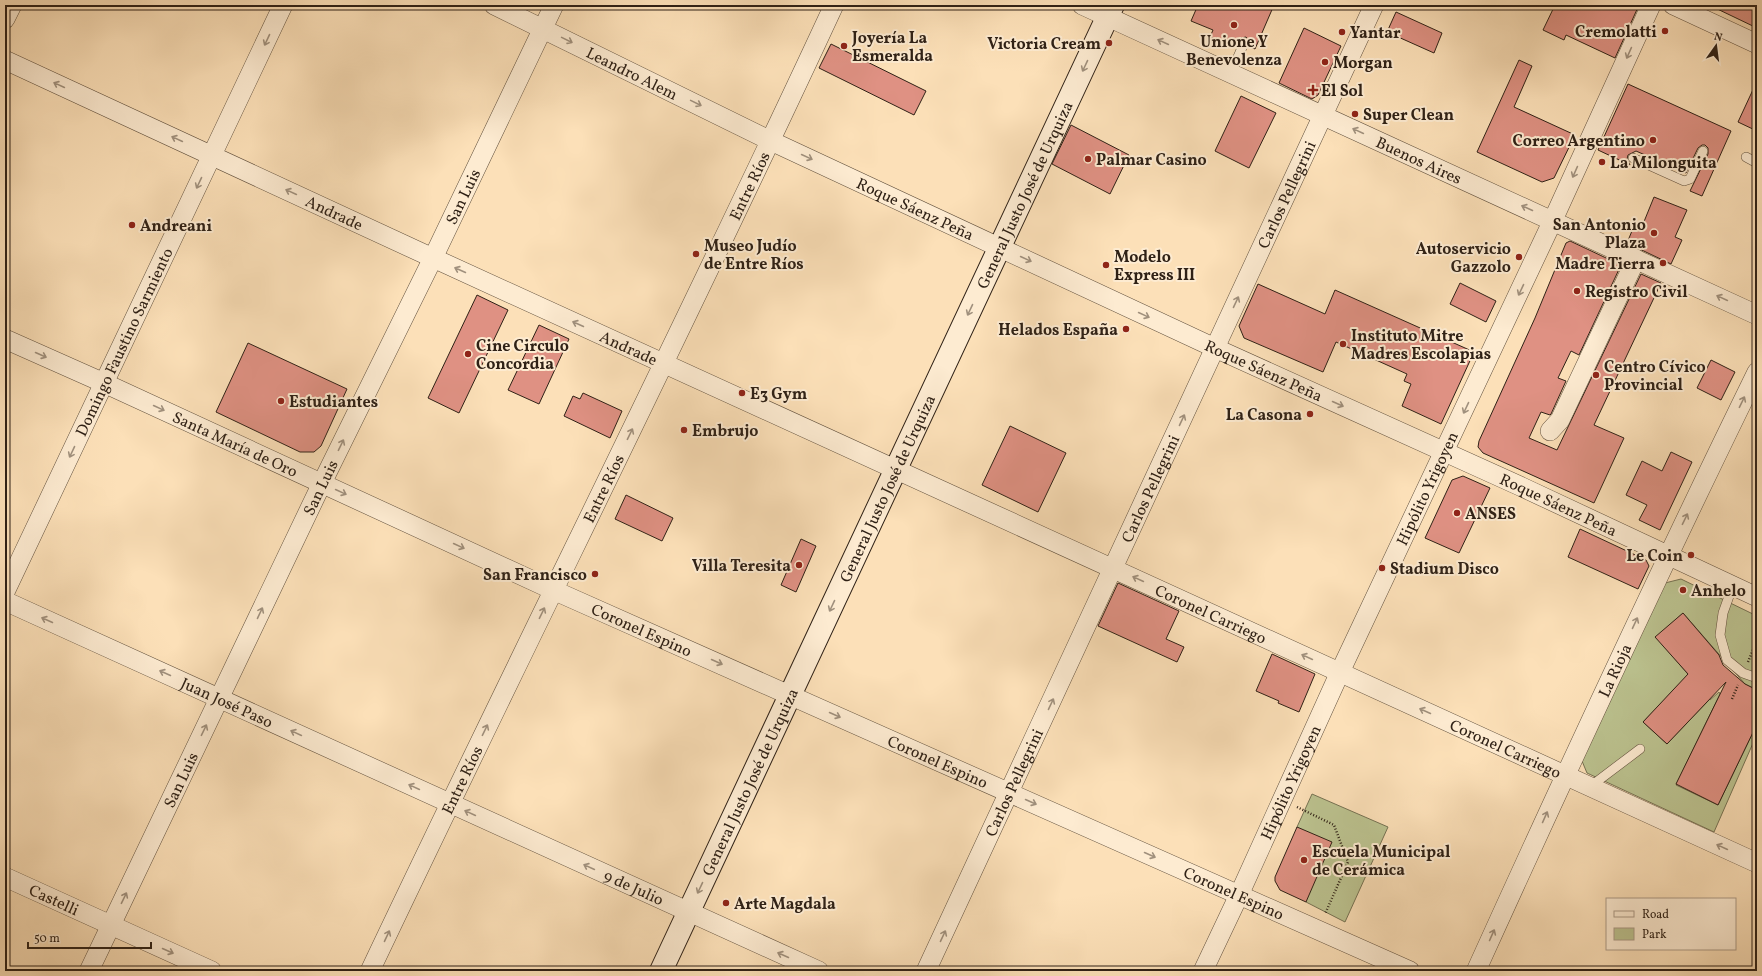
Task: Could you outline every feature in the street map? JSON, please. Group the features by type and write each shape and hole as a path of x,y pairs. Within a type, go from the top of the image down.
{"street":[{"path":"5,19 12,5"},
{"name":"Domingo Faustino Sarmiento","path":"5,592 283,5"},
{"name":"Leandro Alem","path":"494,5 771,140"},
{"name":"San Luis","path":"89,971 322,483 433,258 554,5"},
{"name":"Entre Ríos","path":"370,971 553,590 665,363 834,5"},
{"name":"Buenos Aires","path":"1082,5 1110,11 1231,73 1757,314"},
{"name":"Carlos Pellegrini","path":"926,971 1374,5"},
{"name":"Hipólito Yrigoyen","path":"1203,971 1340,672 1445,452 1553,220 1651,5"},
{"path":"1673,5 1757,44"},
{"name":"General Justo José de Urquiza","path":"661,971 1110,11"},
{"name":"Andrade","path":"5,60 433,258 665,363"},
{"name":"Roque Sáenz Peña","path":"771,140 1215,348 1445,452 1757,597"},
{"path":"1550,431 1560,420 1636,259"},
{"name":"Santa María de Oro","path":"5,339 104,383 553,590"},
{"name":"Coronel Carriego","path":"665,363 1592,786 1757,863"},
{"name":"La Rioja","path":"1476,971 1667,554 1757,372"},
{"name":"Coronel Espino","path":"553,590 1410,971"},
{"name":"Juan José Paso","path":"5,601 450,803"},
{"name":"9 de Julio","path":"450,803 819,971"},
{"name":"Castelli","path":"5,877 212,971"}],"lane":[{"path":"1231,73 1244,43"},
{"path":"1633,158 1684,181 1690,179 1703,151"},
{"path":"1746,157 1757,163"},
{"path":"1733,586 1723,613 1720,635 1727,660 1744,673 1757,678"},
{"path":"1592,786 1640,750"}],"path":[{"path":"1282,800 1334,825 1348,862 1318,930"}],"green space":[{"path":"1681,579 1757,616 1757,690 1745,684 1683,613 1656,637 1710,700 1719,692 1720,694 1676,785 1718,805 1757,724 1757,734 1714,832 1587,773 1582,761 1665,583","holes":["1685,678 1709,700 1667,744 1643,722"]},
{"path":"1312,794 1388,827 1345,922 1306,902 1297,827"}],"building":[{"name":"Unione Y Benevolenza","path":"1198,5 1274,5 1255,49 1249,46 1250,42 1246,37 1241,38 1238,41 1233,39 1230,46 1210,37 1213,30 1191,21"},
{"path":"1555,5 1639,5 1615,58 1566,35 1564,40 1543,30"},
{"path":"1709,5 1757,5 1757,28"},
{"path":"1396,12 1442,33 1434,53 1387,32"},
{"path":"1304,28 1341,46 1318,95 1312,99 1279,83"},
{"path":"831,44 926,91 914,115 819,68"},
{"path":"1519,60 1532,66 1514,107 1575,135 1554,178 1542,182 1477,152"},
{"path":"1757,81 1757,131 1738,122"},
{"name":"Correo Argentino","path":"1628,84 1731,131 1702,196 1690,191 1708,154 1708,148 1705,145 1698,148 1686,173 1636,151 1628,155 1627,159 1630,165 1598,150"},
{"path":"1241,96 1276,113 1249,168 1215,151"},
{"name":"Palmar Casino","path":"1071,125 1129,155 1110,194 1052,164"},
{"name":"San Antonio Plaza","path":"1654,197 1687,210 1675,237 1682,240 1671,264 1627,243 1634,226 1641,229"},
{"path":"1570,241 1621,265 1579,355 1571,351 1558,378 1566,381 1551,414 1541,412 1529,438 1557,450 1641,274 1661,283 1594,425 1624,438 1594,503 1483,453 1478,447 1479,441 1535,318 1566,243"},
{"path":"1460,283 1496,301 1486,322 1450,304"},
{"name":"Instituto Mitre Madres Escolapias","path":"1258,284 1325,314 1335,290 1474,352 1441,424 1402,406 1411,384 1404,381 1407,374 1336,342 1323,372 1244,338 1239,326"},
{"name":"Cine Circulo Concordia","path":"477,295 508,310 459,413 428,398"},
{"path":"539,325 569,339 539,404 508,390"},
{"name":"Estudiantes","path":"248,343 347,389 321,446 314,452 300,452 216,412"},
{"path":"1711,360 1735,372 1721,400 1697,388"},
{"path":"583,393 622,411 610,438 564,416 573,396 580,399"},
{"path":"1010,426 1066,453 1038,512 982,485"},
{"path":"1671,452 1692,462 1660,530 1639,520 1647,505 1626,495 1642,461 1662,471"},
{"name":"ANSES","path":"1463,476 1490,488 1459,553 1425,538 1452,480"},
{"path":"626,495 673,518 662,541 615,519"},
{"path":"1580,529 1646,560 1649,566 1638,589 1568,557"},
{"name":"Villa Teresita","path":"801,539 816,546 796,592 781,585"},
{"path":"1118,583 1179,611 1166,639 1184,647 1177,662 1098,626"},
{"path":"1683,613 1719,655 1723,665 1745,684 1757,690 1757,724 1718,805 1676,784 1726,682 1667,744 1643,722 1688,674 1655,637"},
{"path":"1272,654 1315,674 1299,712 1256,691"},
{"name":"Escuela Municipal de Cerámica","path":"1297,827 1332,842 1306,902 1280,890 1275,881 1275,877"}],"place":[{"name":"Unione Y Benevolenza","path":"1234,25"},
{"name":"Cremolatti","path":"1665,31"},
{"name":"Yantar","path":"1342,32"},
{"name":"Victoria Cream","path":"1109,43"},
{"name":"Joyería La Esmeralda","path":"844,46"},
{"name":"Morgan","path":"1325,62"},
{"name":"El Sol","path":"1313,90"},
{"name":"Super Clean","path":"1355,114"},
{"name":"Correo Argentino","path":"1653,140"},
{"name":"Palmar Casino","path":"1088,159"},
{"name":"La Milonguita","path":"1602,162"},
{"name":"Andreani","path":"132,225"},
{"name":"San Antonio Plaza","path":"1654,233"},
{"name":"Museo Judío de Entre Ríos","path":"696,254"},
{"name":"Autoservicio Gazzolo","path":"1519,257"},
{"name":"Madre Tierra","path":"1663,263"},
{"name":"Modelo Express III","path":"1106,265"},
{"name":"Registro Civil","path":"1577,291"},
{"name":"Helados España","path":"1126,329"},
{"name":"Instituto Mitre Madres Escolapias","path":"1343,344"},
{"name":"Cine Circulo Concordia","path":"468,354"},
{"name":"Centro Cívico Provincial","path":"1596,375"},
{"name":"E3 Gym","path":"742,393"},
{"name":"Estudiantes","path":"281,401"},
{"name":"La Casona","path":"1310,414"},
{"name":"Embrujo","path":"684,430"},
{"name":"ANSES","path":"1457,513"},
{"name":"Le Coin","path":"1691,555"},
{"name":"Villa Teresita","path":"799,565"},
{"name":"Stadium Disco","path":"1382,568"},
{"name":"San Francisco","path":"595,574"},
{"name":"Anhelo","path":"1683,590"},
{"name":"Escuela Municipal de Cerámica","path":"1304,860"},
{"name":"Arte Magdala","path":"726,903"}]}
